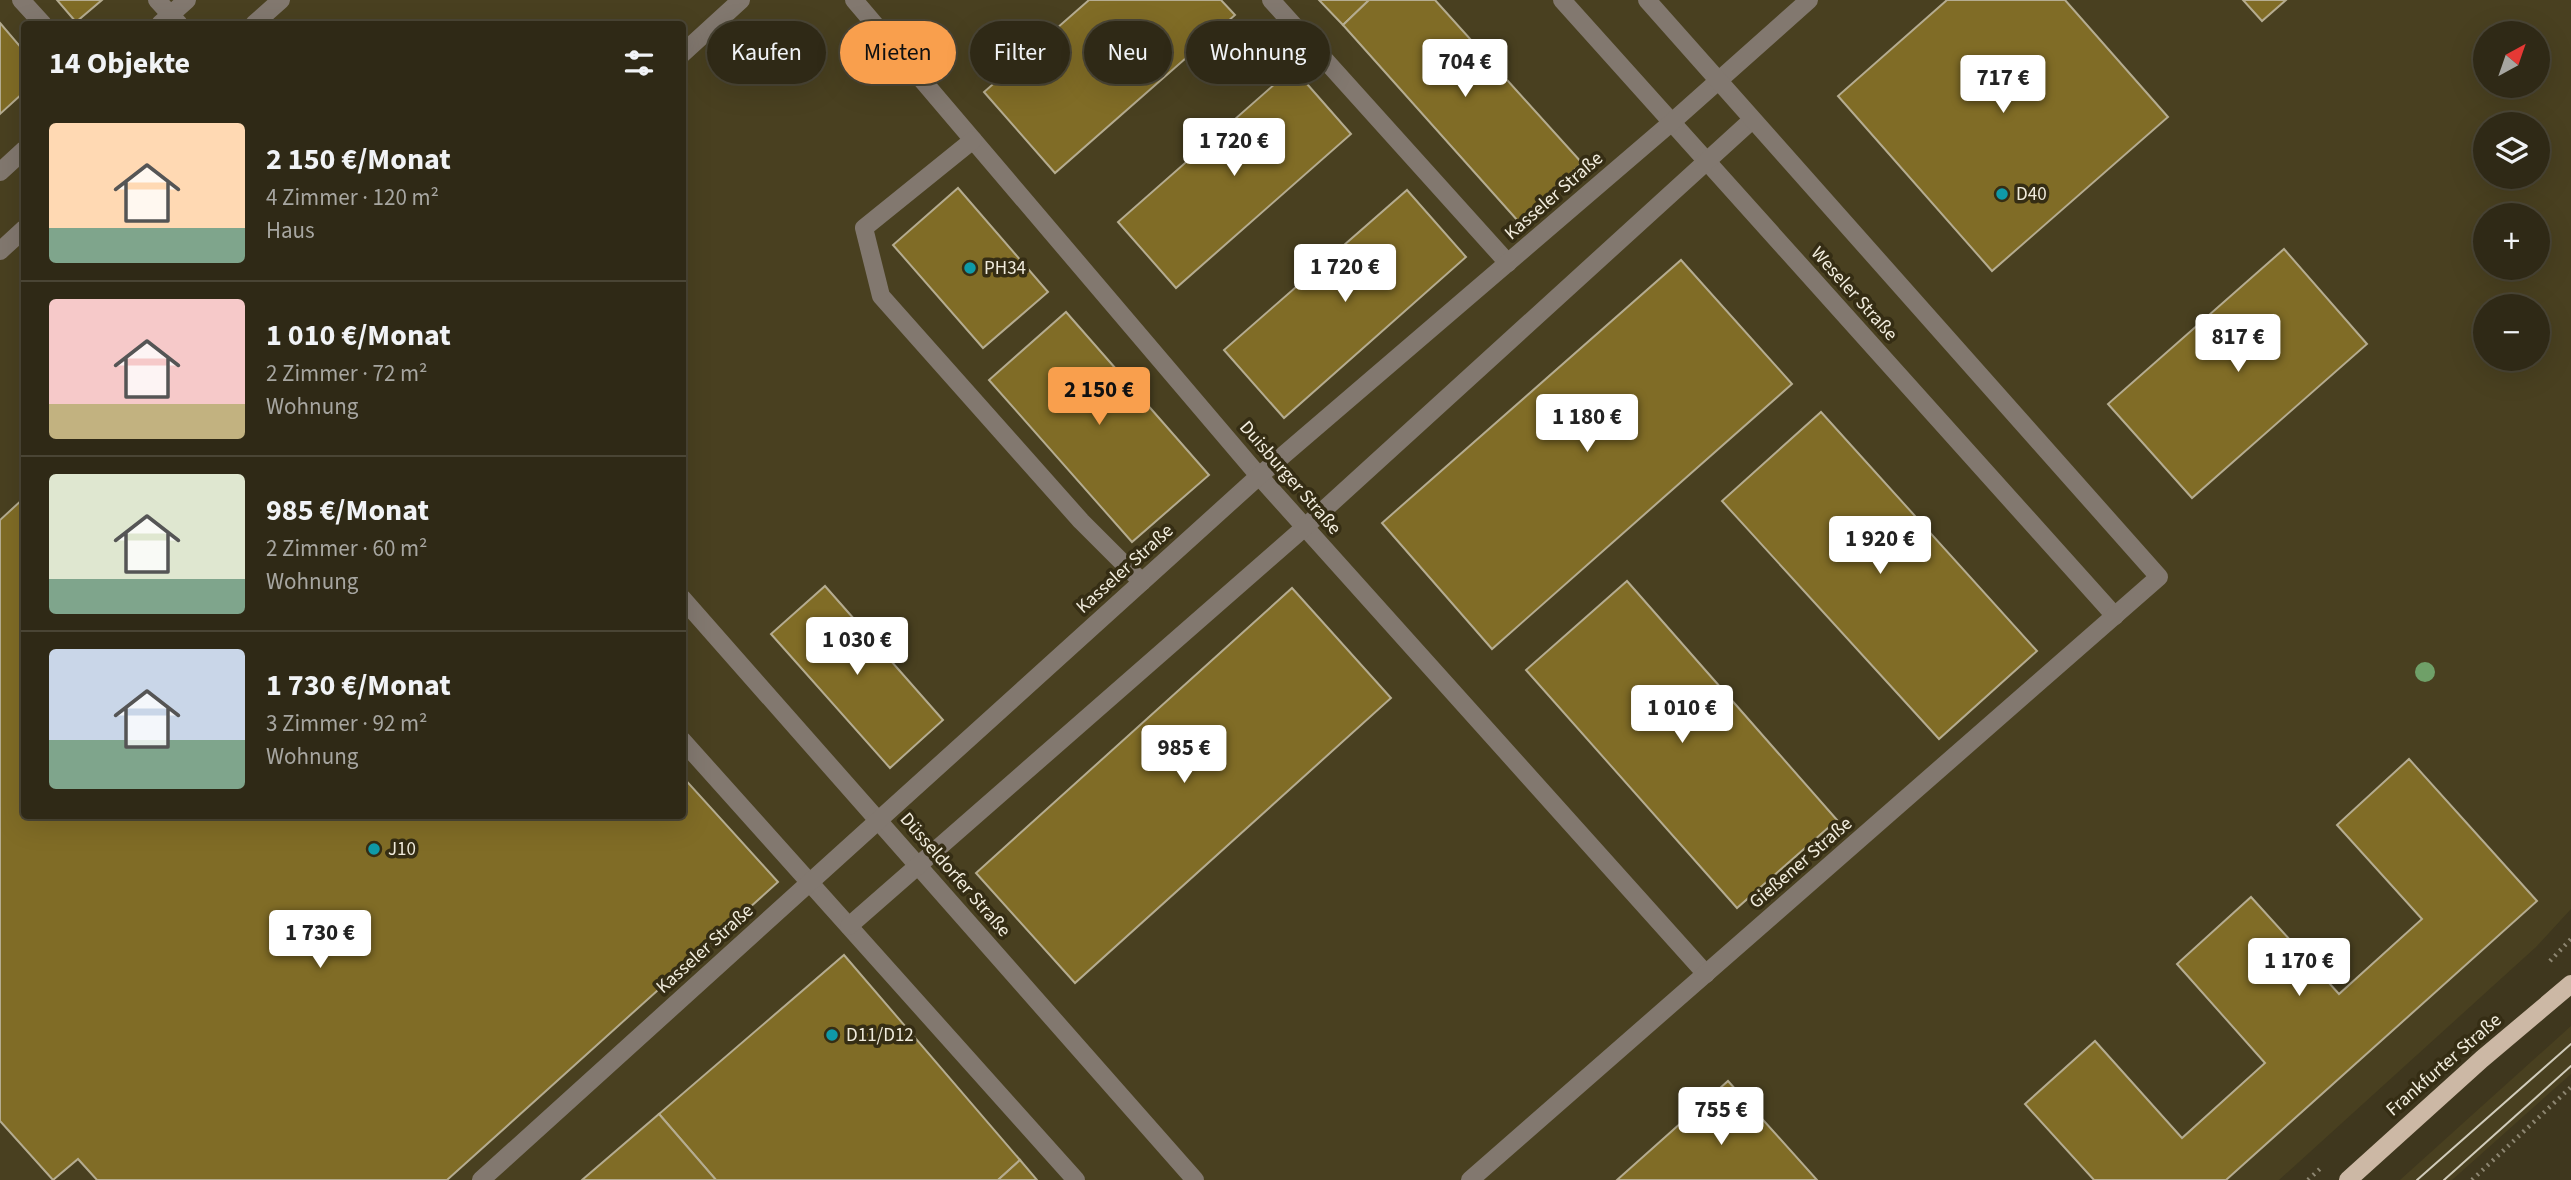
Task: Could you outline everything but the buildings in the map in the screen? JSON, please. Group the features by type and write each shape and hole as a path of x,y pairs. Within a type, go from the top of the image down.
{"main road":[{"name":"Frankfurter Straße","path":"2348,1180 2491,1050 2571,984"}],"lane":[{"path":"21,0 40,21"},
{"path":"158,0 170,21 187,0"},
{"path":"257,21 281,0"},
{"path":"686,50 741,0"},
{"name":"Duisburger Straße","path":"854,0 1259,476 1706,974"},
{"path":"1271,0 1508,263"},
{"name":"Weseler Straße","path":"1562,0 2115,616"},
{"name":"Weseler Straße","path":"1647,0 2159,577"},
{"name":"Kasseler Straße","path":"481,1180 1259,476 1718,83 1809,0"},
{"path":"849,926 1305,527 1752,120"},
{"path":"973,140 864,228 881,296 1081,521 1142,582"},
{"path":"0,172 21,153"},
{"path":"0,251 21,232"},
{"name":"Gießener Straße","path":"1470,1180 2159,577"},
{"name":"Düsseldorfer Straße","path":"686,603 1195,1180"},
{"path":"686,744 1076,1180"}],"path":[{"path":"2472,1180 2571,1087"}],"shaded area":[{"path":"0,0 2571,0 2571,909 2536,947 2279,1180 0,1180"},
{"path":"2571,1026 2571,1074 2452,1180 2400,1180"}],"tram line":[{"path":"2417,1180 2571,1044"},
{"path":"2444,1180 2571,1066"}],"place":[{"name":"D40","path":"2002,194"},
{"name":"PH34","path":"970,268"},
{"name":"J10","path":"374,849"},
{"name":"D11/D12","path":"832,1035"}]}
